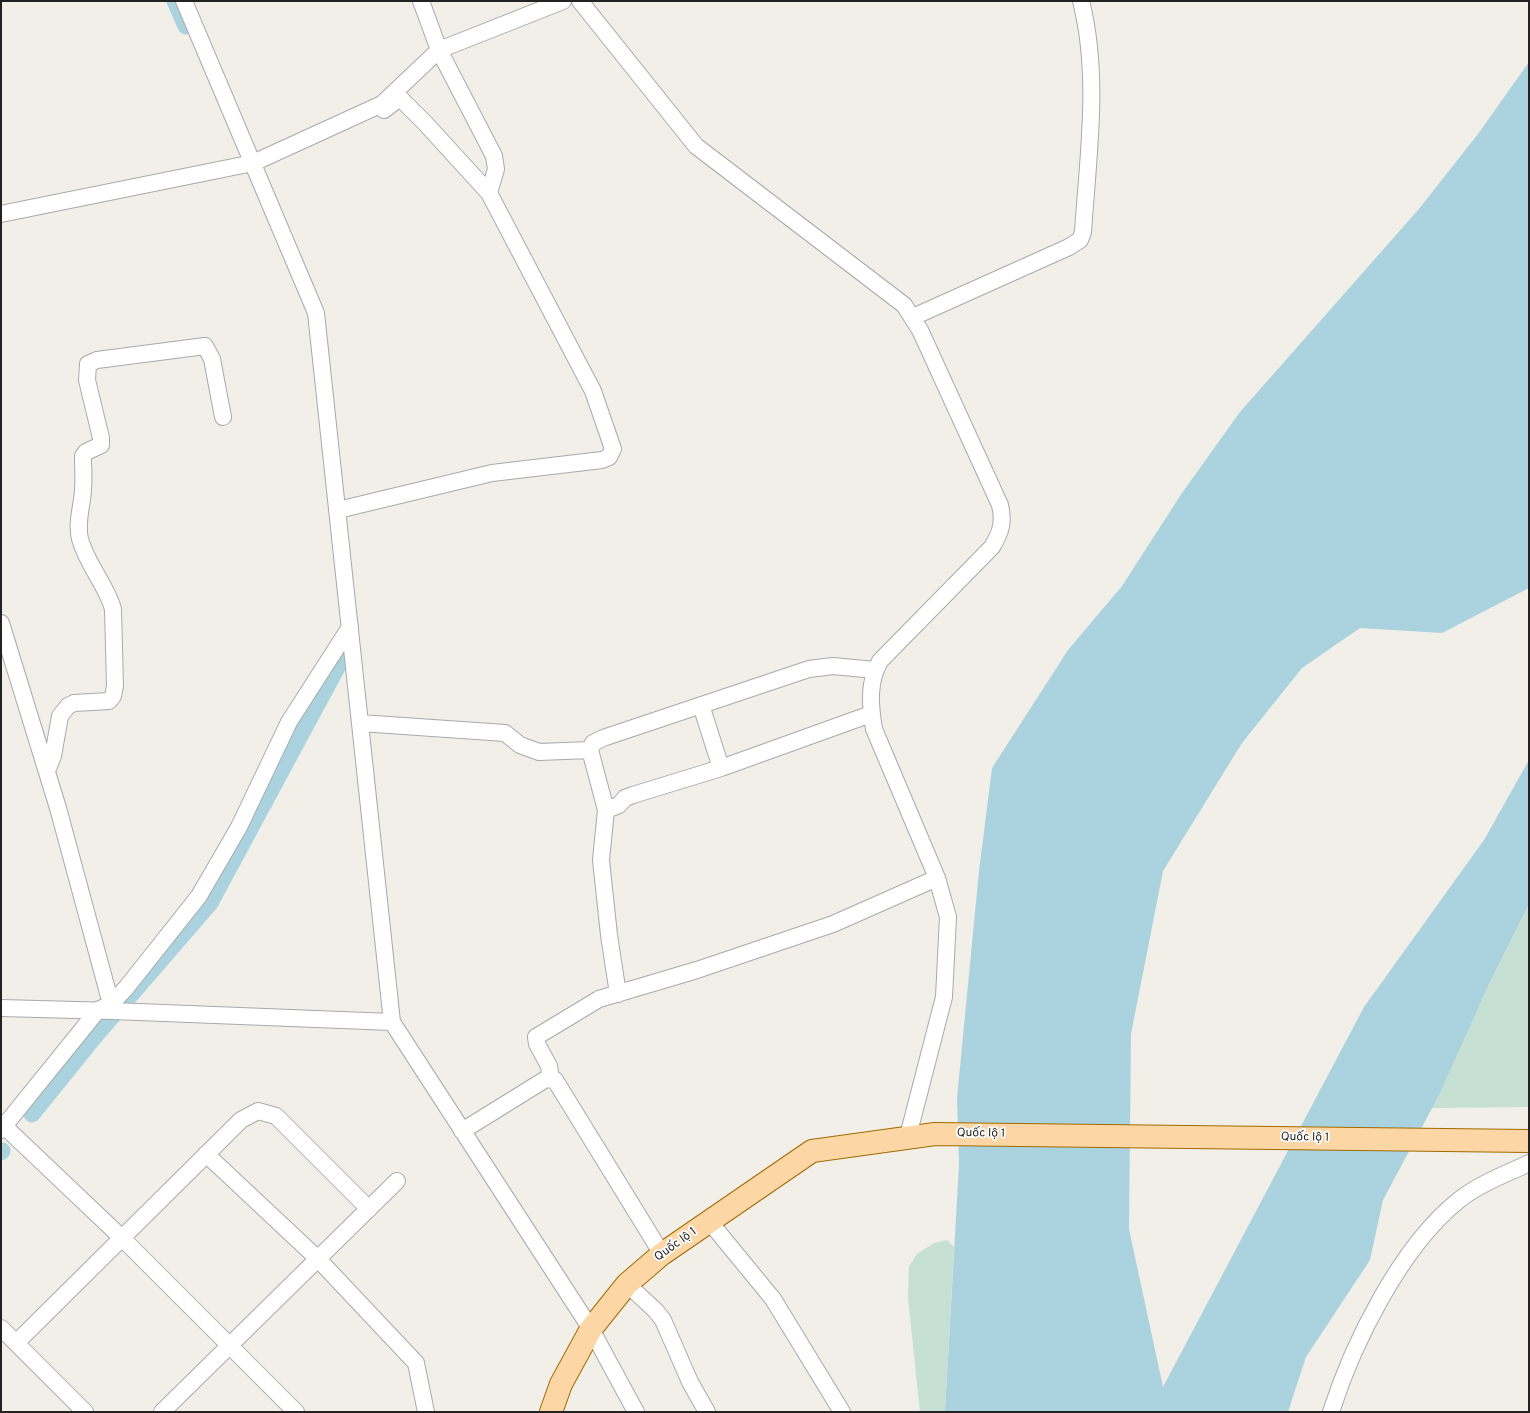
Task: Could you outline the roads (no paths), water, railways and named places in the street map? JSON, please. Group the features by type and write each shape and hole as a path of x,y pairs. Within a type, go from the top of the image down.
{"main road":[{"name":"Quốc lộ 1","path":"551,1412 561,1384 591,1329 627,1284 662,1254 812,1151 908,1136 935,1134 1529,1141"}],"street":[{"path":"184,1 247,165 316,313 392,1022 591,1329 636,1412"},
{"path":"421,1 440,50 494,156 496,169 489,193"},
{"path":"1,214 247,165 382,104 440,50 563,1"},
{"path":"580,1 696,146 904,305 913,318 1000,505 1002,526 992,547 880,661 875,670 871,686 871,714 874,729 937,878 948,917 944,997 908,1136"},
{"path":"913,318 1069,247 1080,240 1083,232 1092,103 1087,26 1081,1"},
{"path":"338,510 492,474 602,460 610,457 613,452 613,445 593,391 489,193 401,99 396,100 382,112 375,106"},
{"path":"47,771 53,756 60,716 68,706 74,703 109,701 113,696 115,686 113,609 110,598 91,566 80,540 78,526 83,492 83,456 86,452 101,445 101,438 87,380 88,364 97,360 205,346 212,359 223,417"},
{"path":"1,623 47,771 112,1009"},
{"path":"296,1412 231,1345 122,1238 2,1128 112,1009 126,988 199,896 239,827 289,722 350,627"},
{"path":"618,994 609,936 601,860 606,810 590,750 593,744 604,738 701,705 821,667 834,666 875,670"},
{"path":"701,705 721,768"},
{"path":"606,810 619,805 625,798 633,795 721,768 871,714"},
{"path":"360,723 506,734 520,745 539,752 590,750"},
{"path":"551,1079 549,1066 537,1044 536,1038 599,999 697,970 833,924 937,878"},
{"path":"1,1008 112,1009 392,1022"},
{"path":"462,1131 546,1079 551,1079 558,1082 662,1254"},
{"path":"16,1344 206,1154 242,1120 258,1111 276,1116 369,1209"},
{"path":"206,1154 318,1259 416,1363 426,1412"},
{"path":"1331,1412 1339,1388 1363,1331 1398,1271 1435,1221 1460,1199 1529,1163"},
{"path":"162,1412 397,1181"},
{"path":"709,1221 773,1299 842,1412"},
{"path":"627,1284 656,1311 663,1320 690,1382 707,1412"},
{"path":"1,1328 85,1412"}],"water":[{"path":"1529,62 1529,588 1442,633 1360,628 1302,668 1242,743 1163,871 1131,1034 1129,1229 1163,1387 1364,1007 1484,840 1529,760 1529,904 1489,984 1438,1097 1383,1200 1370,1260 1306,1357 1288,1412 945,1412 959,1164 957,1098 979,871 992,768 1068,650 1122,586 1182,493 1240,412 1418,210 1478,134"}],"waterway":[{"path":"175,1 186,26"},
{"path":"32,1114 95,1036 210,903 342,658"}]}
